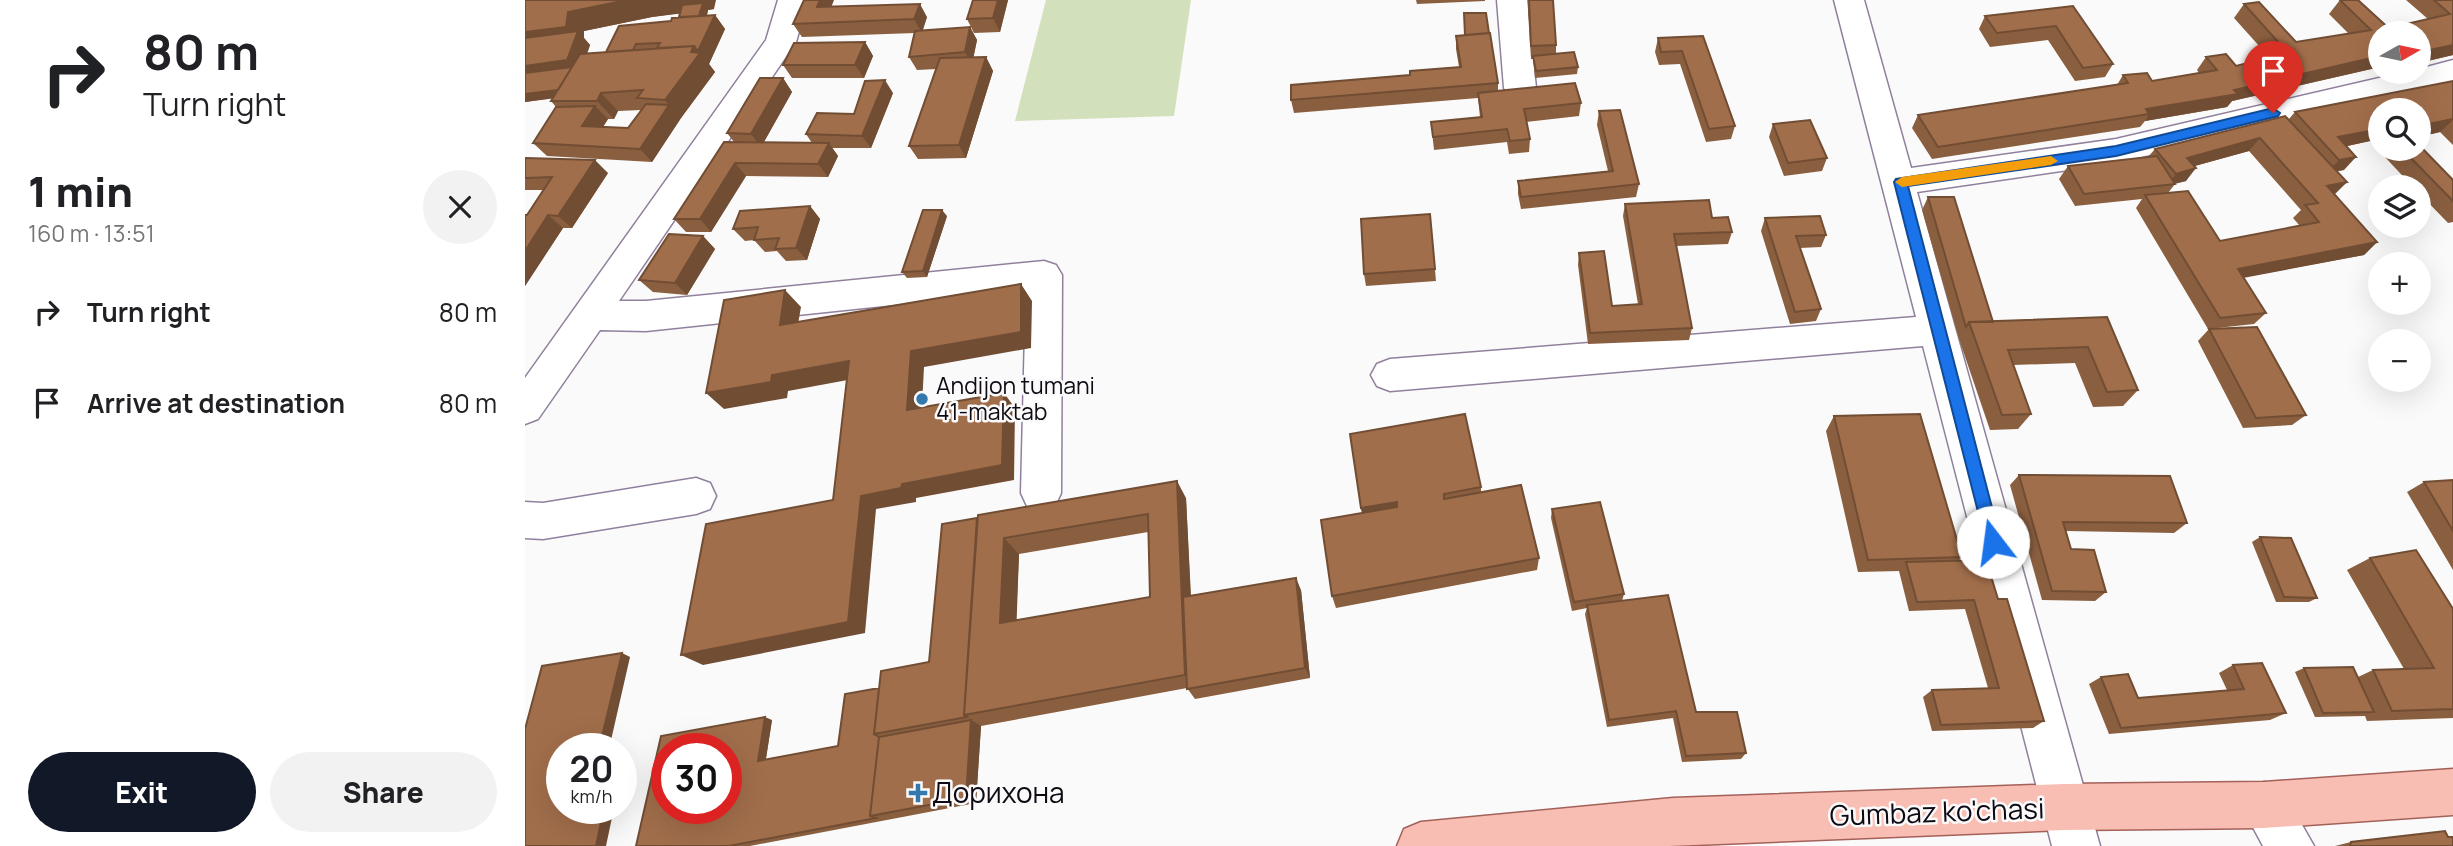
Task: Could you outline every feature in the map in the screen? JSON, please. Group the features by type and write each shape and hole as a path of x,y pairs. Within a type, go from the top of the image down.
{"main road":[{"name":"Gumbaz ko'chasi","path":"1421,846 1675,834 2070,826 2265,806 2453,792"}],"street":[{"path":"525,408 781,42 793,0"},
{"path":"1512,0 1520,88"},
{"path":"1849,0 1901,182 1936,330 2070,826"},
{"path":"1901,182 2116,151 2453,71"},
{"path":"590,315 646,316 1044,275 1041,493"},
{"path":"1390,375 1936,330"},
{"path":"525,520 543,521 696,496"},
{"path":"2265,806 2290,846"}],"green space":[{"path":"1046,0 1191,0 1174,116 1015,121"}],"building":[{"path":"525,0 627,0 568,12 566,27 525,32"},
{"path":"804,0 820,0 817,7 920,4 914,19 793,24"},
{"path":"973,0 998,0 993,18 967,19"},
{"path":"1529,0 1553,0 1556,45 1531,46"},
{"path":"2340,0 2358,0 2381,21 2368,21 2368,27"},
{"path":"2434,0 2453,0 2453,45 2431,50 2431,21 2419,21 2450,14"},
{"path":"2259,2 2296,42 2368,30 2368,59 2234,90 2238,94 2146,109 2149,114 1938,147 1918,115 2128,83 2123,75 2147,73 2152,81 2217,70 2206,57 2226,54 2236,66 2288,53 2244,4"},
{"path":"703,3 699,16 679,17 682,5"},
{"path":"2073,6 2113,64 2083,68 2056,26 1997,33 1985,16"},
{"path":"1464,13 1486,13 1489,33 1465,35"},
{"path":"715,15 698,51 694,46 657,48 660,43 636,44 633,50 606,52 619,26"},
{"path":"970,27 965,52 909,57 915,31"},
{"path":"578,31 567,60 525,66 525,38"},
{"path":"1490,33 1498,83 1291,100 1291,85 1410,75 1410,71 1461,67 1456,36"},
{"path":"1703,36 1735,126 1709,129 1682,51 1661,52 1658,38"},
{"path":"865,42 855,65 783,65 794,43"},
{"path":"694,46 691,52 700,53 665,100 637,98 643,90 601,93 597,101 551,101 580,54"},
{"path":"1574,52 1578,67 1536,71 1533,56"},
{"path":"986,57 959,145 909,146 940,58"},
{"path":"572,67 558,90 525,94 525,73"},
{"path":"760,78 783,78 751,134 727,133"},
{"path":"885,80 862,136 806,134 817,113 854,114 865,81"},
{"path":"2453,81 2453,119 2431,124 2431,98 2368,98 2368,131 2338,137 2356,157 2339,160 2295,112"},
{"path":"1575,83 1581,103 1524,109 1530,139 1510,141 1507,129 1433,137 1431,122 1482,117 1478,93"},
{"path":"646,104 669,105 640,149 533,143 556,107 595,106 582,126 628,128"},
{"path":"1620,110 1639,184 1521,197 1518,181 1613,171 1599,111"},
{"path":"2285,116 2347,182 2327,186 2368,232 2368,238 2373,238 2377,242 2238,269 2266,313 2220,318 2145,195 2188,191 2220,241 2319,222 2305,205 2318,203 2260,138 2187,158 2196,168 2176,174 2155,149"},
{"path":"1810,120 1827,158 1788,163 1773,124"},
{"path":"724,142 829,143 818,164 735,163 700,219 674,219"},
{"path":"2157,156 2175,184 2084,194 2068,166"},
{"path":"2431,157 2453,180 2453,201 2431,179 2431,175 2428,175 2414,161 2431,161"},
{"path":"525,158 595,160 558,216 548,215 525,251 525,215 552,177 525,178"},
{"path":"1928,197 1954,197 1993,322 1969,322 1966,327"},
{"path":"1709,200 1712,218 1728,217 1732,232 1674,234 1692,328 1590,333 1579,253 1604,251 1612,306 1642,304 1625,204"},
{"path":"810,206 796,248 775,249 779,238 754,240 758,227 733,229 740,211"},
{"path":"923,210 942,210 923,271 902,272"},
{"path":"1430,214 1435,269 1364,274 1361,219"},
{"path":"1820,216 1826,235 1796,236 1821,309 1795,312 1765,218"},
{"path":"669,234 703,236 675,283 639,280"},
{"path":"1021,284 1021,332 911,351 907,410 1004,393 1002,465 902,484 901,488 861,496 848,622 681,655 706,524 833,500 849,361 772,375 771,382 706,393 724,300 785,290 780,325"},
{"path":"2107,317 2138,390 2107,392 2088,347 2008,350 2031,414 2002,415 1969,322"},
{"path":"2257,327 2306,415 2256,418 2209,329"},
{"path":"1465,414 1481,487 1444,494 1444,499 1521,485 1539,558 1332,596 1321,520 1397,507 1397,502 1361,508 1350,434"},
{"path":"1920,414 1962,557 1868,560 1834,416"},
{"path":"2019,475 2170,476 2187,523 2063,522 2071,549 2094,550 2106,592 2052,591"},
{"path":"2453,480 2453,531 2424,482"},
{"path":"1177,481 1185,675 964,715 978,515","holes":["1148,514 1150,597 1000,623 1004,538"]},
{"path":"1600,502 1624,594 1574,602 1552,509"},
{"path":"977,518 964,715 967,717 874,734 881,671 929,662 942,524"},
{"path":"2260,537 2291,538 2317,598 2284,597"},
{"path":"2416,550 2453,609 2453,709 2392,711 2373,670 2434,668 2370,558"},
{"path":"1986,560 1998,599 2007,599 2044,721 1941,725 1932,690 1999,688 1974,600 1917,602 1906,562"},
{"path":"1296,578 1305,668 1187,689 1183,597"},
{"path":"1668,595 1696,712 1737,712 1746,753 1686,756 1676,711 1609,720 1587,605"},
{"path":"622,653 603,733 546,733 546,824 601,824 596,846 525,846 525,729 542,666"},
{"path":"2262,663 2286,713 2121,728 2101,677 2128,674 2138,698 2244,689 2233,665"},
{"path":"2353,667 2374,712 2323,713 2304,668"},
{"path":"879,688 874,734 879,737 870,816 876,818 729,846 636,846 651,780 651,824 742,824 742,733 677,733 765,717 758,761 838,746 845,694"},
{"path":"971,720 966,798 870,816 879,737"},
{"path":"2445,831 2448,837 2453,837 2453,846 2350,846 2351,842"}],"slow traffic":[{"path":"1902,182 2051,161"}],"place":[{"name":"Andijon tumani 41-maktab","path":"922,399"},
{"name":"Дорихона","path":"918,793"}],"route":[{"path":"1993,542 1936,330 1901,182 2116,151 2273,113"}]}
